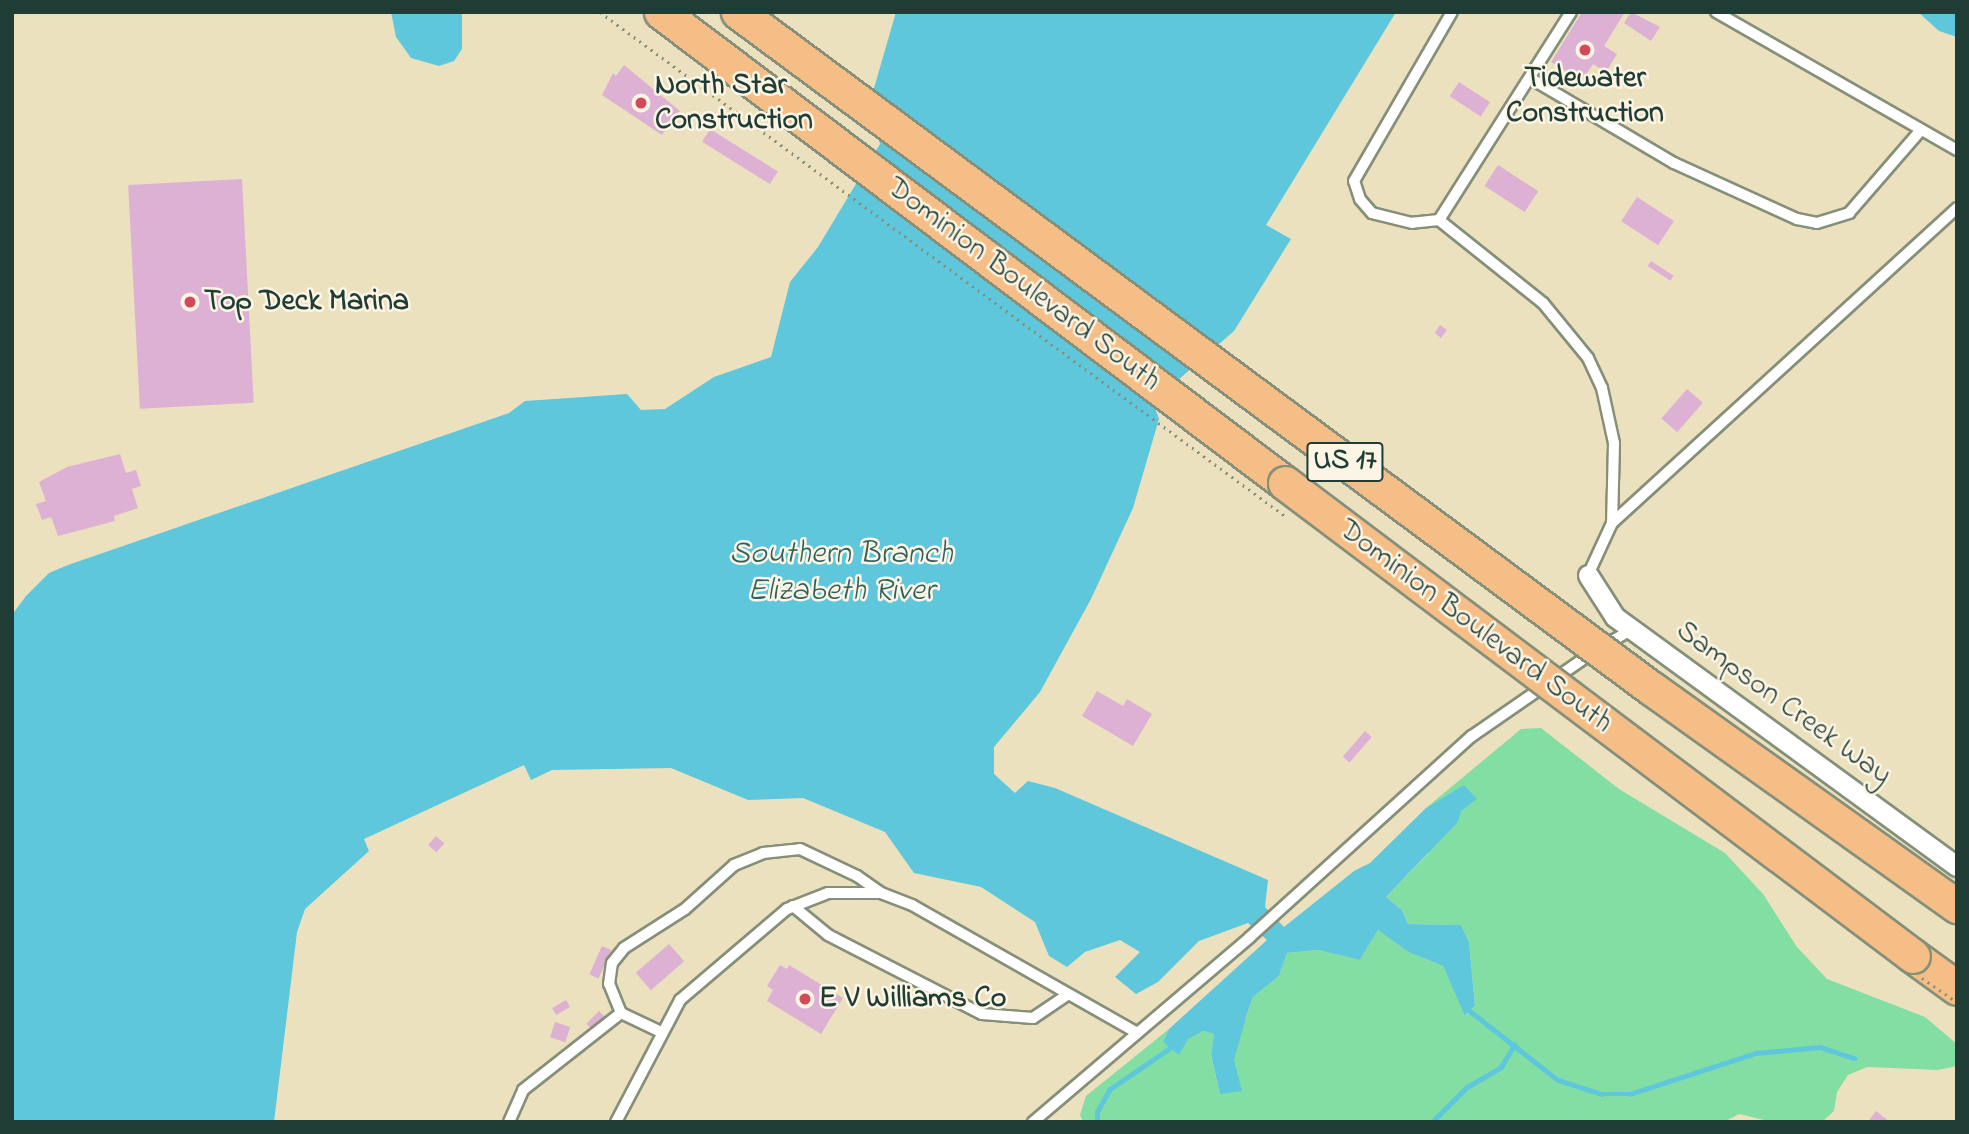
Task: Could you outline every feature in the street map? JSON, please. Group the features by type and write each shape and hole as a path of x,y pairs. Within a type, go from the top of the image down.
{"highway":[{"name":"Dominion Boulevard South","path":"661,12 1913,957 1957,986"},
{"name":"Dominion Boulevard South","path":"738,12 1651,688 1957,906"}],"street":[{"name":"Sampson Creek Way","path":"1588,575 1610,611 1632,630 1957,866"}],"lane":[{"path":"1452,12 1354,180 1360,199 1372,214 1412,223 1439,220 1543,303 1588,358 1602,388 1614,443 1612,523"},
{"path":"1439,220 1571,12"},
{"path":"1716,12 1957,150"},
{"path":"1530,78 1674,163 1797,219 1817,223 1849,213 1921,130"},
{"path":"1588,575 1612,523 1957,208"},
{"path":"1033,1122 1250,937 1472,736 1566,667 1632,630"},
{"path":"661,1032 621,1013 609,984 612,963 624,948 685,909 734,865 763,853 800,849 857,876 881,893 972,935 1066,996 1137,1033"},
{"path":"616,1122 680,1000 793,905 828,893 881,893"},
{"path":"793,905 828,935 982,1014 1033,1018 1066,996"},
{"path":"509,1122 523,1090 621,1013"}],"green space":[{"path":"1541,728 1619,789 1725,853 1763,894 1797,947 1827,979 1925,1017 1957,1044 1957,1066 1938,1070 1867,1067 1848,1075 1837,1092 1834,1111 1822,1122 1772,1122 1739,1114 1724,1122 1083,1122 1080,1115 1086,1096 1169,1029 1163,1042 1203,1031 1214,1034 1211,1056 1220,1094 1253,997 1279,976 1287,953 1318,950 1360,960 1378,930 1408,952 1443,966 1466,1016 1475,1004 1469,942 1461,925 1408,924 1402,910 1386,897 1428,854 1464,786 1426,808 1521,729"}],"water":[{"path":"391,12 462,12 462,49 454,61 439,66 411,58 396,37"},
{"name":"Southern Branch Elizabeth River","path":"896,12 1396,12 1266,225 1291,239 1234,331 1153,402 1159,419 1133,508 1091,599 1040,692 994,747 994,774 1015,793 1028,781 1055,788 1268,880 1265,907 1284,927 1354,871 1370,863 1426,808 1464,785 1477,799 1461,811 1458,822 1386,897 1402,910 1408,924 1461,925 1469,942 1475,1005 1465,1016 1443,966 1408,952 1378,930 1360,960 1318,950 1287,953 1279,976 1253,997 1247,1014 1234,1060 1242,1091 1220,1094 1211,1055 1214,1034 1203,1031 1188,1039 1179,1055 1163,1042 1169,1029 1267,940 1248,923 1199,941 1158,982 1136,994 1115,977 1140,952 1120,940 1085,952 1067,967 1049,956 1035,922 981,887 914,873 885,832 803,798 748,800 671,768 552,770 531,780 524,765 364,839 369,851 305,909 297,932 274,1122 12,1122 12,615 26,596 49,573 68,565 509,413 525,401 627,394 641,410 665,409 714,377 771,357 790,282 818,247 880,144 870,102"},
{"path":"1918,12 1957,12 1957,37 1939,31"}],"pier":[{"path":"483,418 484,421 164,525 163,522"}],"building":[{"name":"Tidewater Construction","path":"1582,12 1625,12 1604,46 1617,54 1606,72 1593,64 1582,81 1551,62"},
{"path":"1631,12 1660,27 1651,41 1624,23"},
{"name":"North Star Construction","path":"624,65 680,111 662,135 602,95 613,73 616,76"},
{"path":"1459,82 1490,102 1481,116 1450,96"},
{"path":"710,129 778,171 770,184 702,142"},
{"path":"1498,165 1538,191 1525,212 1484,186"},
{"name":"Top Deck Marina","path":"242,179 254,403 140,409 128,185"},
{"path":"1637,197 1674,221 1658,245 1621,221"},
{"path":"1651,261 1674,276 1670,281 1648,266"},
{"path":"1440,325 1447,330 1441,338 1435,333"},
{"path":"1687,389 1703,403 1677,432 1661,418"},
{"path":"120,454 126,473 136,470 141,486 132,489 138,508 114,516 115,521 58,536 51,517 42,520 36,504 46,501 39,482 67,467"},
{"path":"1097,691 1123,706 1127,699 1152,714 1133,746 1082,716"},
{"path":"1365,731 1372,737 1349,763 1343,757"},
{"path":"436,836 444,843 436,852 428,845"},
{"path":"669,944 684,961 651,990 636,973"},
{"path":"602,946 611,950 599,978 589,974"},
{"name":"E V Williams Co","path":"780,965 787,969 789,965 843,998 821,1034 767,1001 773,990 767,986"},
{"path":"566,1000 570,1007 556,1015 552,1008"},
{"path":"599,1011 605,1017 592,1029 586,1024"},
{"path":"555,1022 570,1027 565,1042 550,1037"},
{"path":"1876,1111 1890,1122 1868,1122"}],"waterway":[{"path":"1470,1011 1558,1080 1602,1094 1630,1094 1756,1053 1820,1047 1854,1058"},
{"path":"1432,1122 1467,1087 1501,1067 1514,1045"},
{"path":"1097,1122 1097,1112 1110,1089 1170,1048"}],"place":[{"name":"Tidewater Construction","path":"1585,50"},
{"name":"North Star Construction","path":"641,103"},
{"name":"Top Deck Marina","path":"190,302"},
{"name":"E V Williams Co","path":"805,999"}]}
